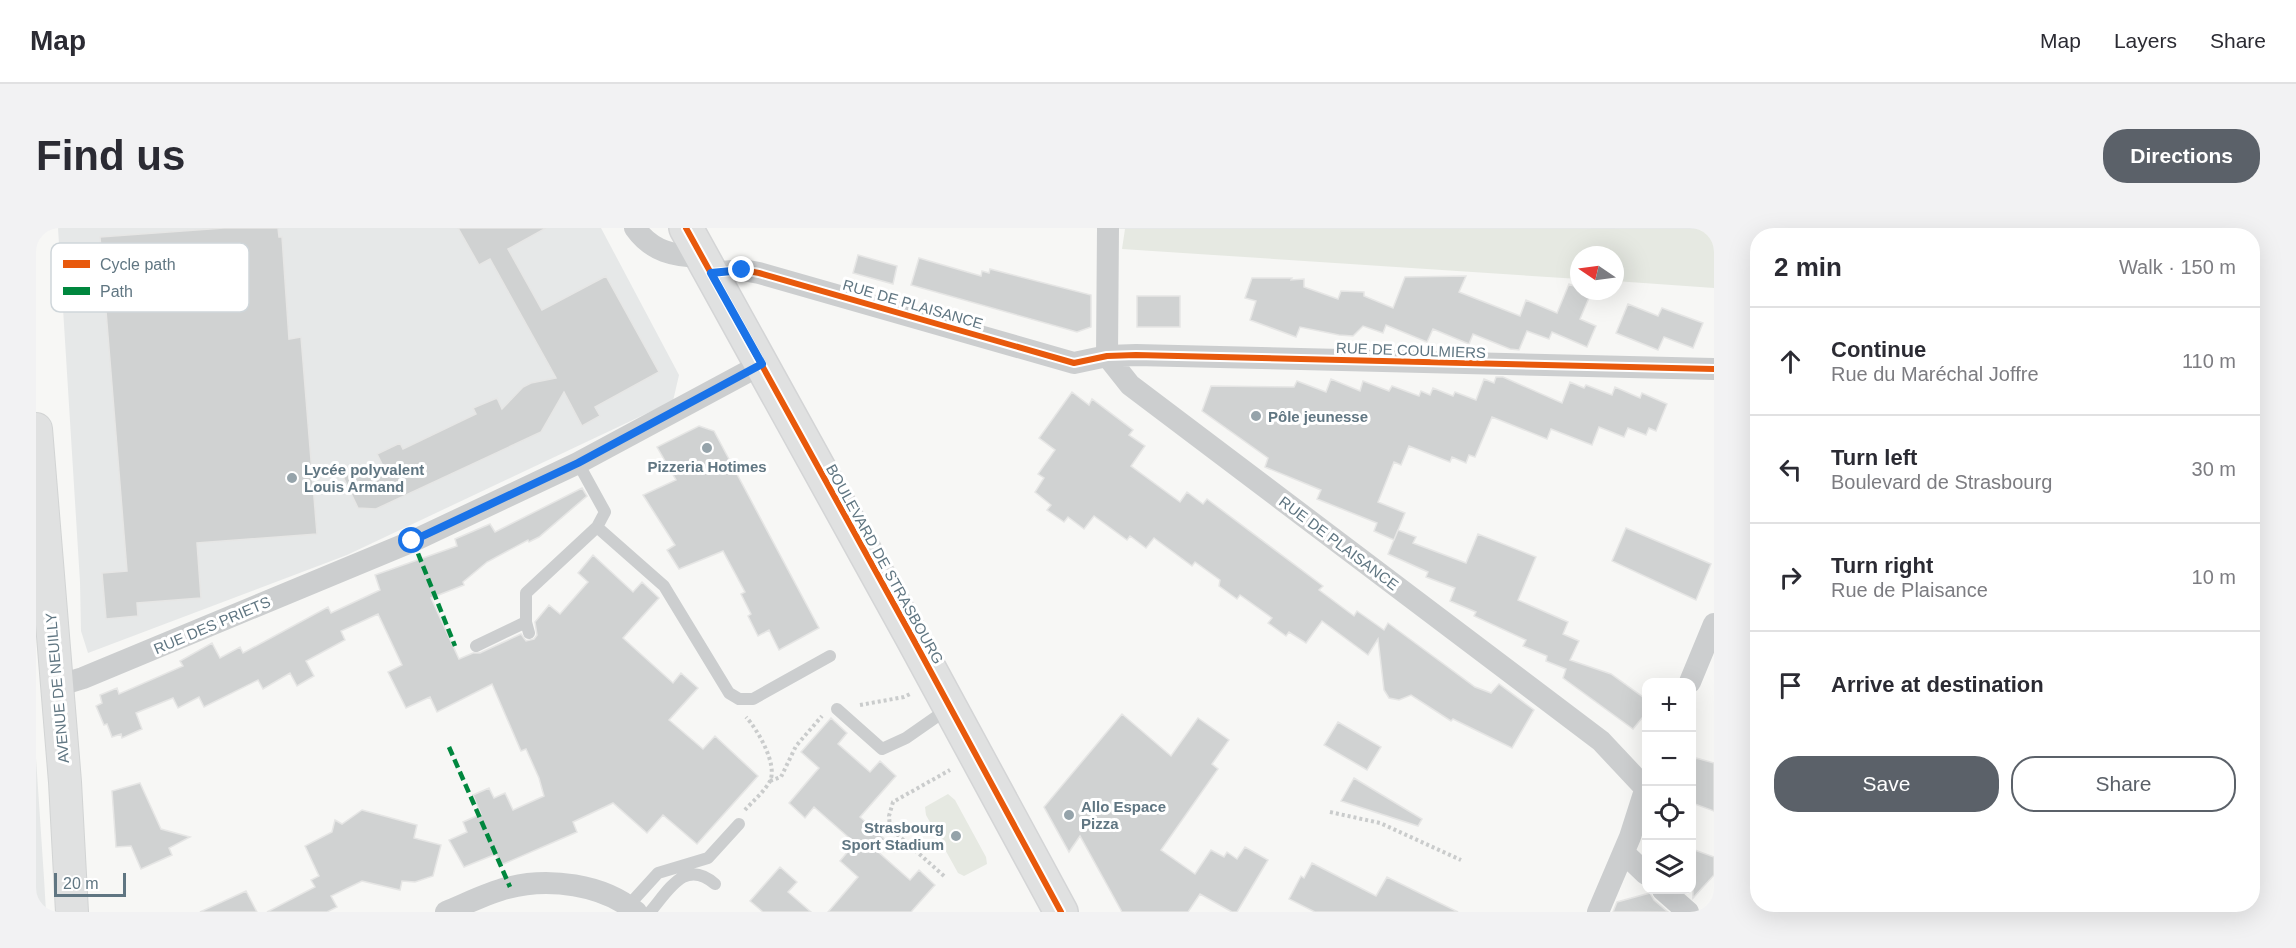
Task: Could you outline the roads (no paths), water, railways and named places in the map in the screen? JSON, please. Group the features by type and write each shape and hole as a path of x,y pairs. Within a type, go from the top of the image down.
{"main road":[{"name":"BOULEVARD DE STRASBOURG","path":"686,228 1061,912"}],"street":[{"name":"RUE DE PLAISANCE","path":"634,228 645,242 677,256 707,265 759,273 1074,363 1107,356 1130,385 1601,741 1644,786"},
{"path":"1107,356 1108,228"},
{"name":"RUE DE COULMIERS","path":"1107,356 1714,369"},
{"name":"RUE DES PRIETS","path":"57,686 83,678 412,541 578,463 762,364"},
{"name":"AVENUE DE NEUILLY","path":"36,429 57,686 72,912"},
{"path":"1692,678 1714,624"},
{"name":"RUE DE PLAISANCE","path":"1598,912 1624,853 1642,800"},
{"path":"1624,853 1642,869"},
{"path":"447,912 504,889 526,884 581,885 623,901 632,909"},
{"path":"1668,894 1688,912"}],"lane":[{"path":"476,646 528,627 526,593 597,528 604,512 578,463"},
{"path":"597,528 664,586 729,693 739,699 753,699 830,656"},
{"path":"837,709 882,749 906,738 950,708"},
{"path":"632,909 658,873 708,858 740,824"},
{"path":"650,912 679,878 691,873 705,875 715,884"}],"place":[{"name":"Pôle jeunesse","path":"1256,416"},
{"name":"Pizzeria Hotimes","path":"707,448"},
{"name":"Lycée polyvalent Louis Armand","path":"292,478"},
{"name":"Allo Espace Pizza","path":"1069,815"},
{"name":"Strasbourg Sport Stadium","path":"956,836"}]}
